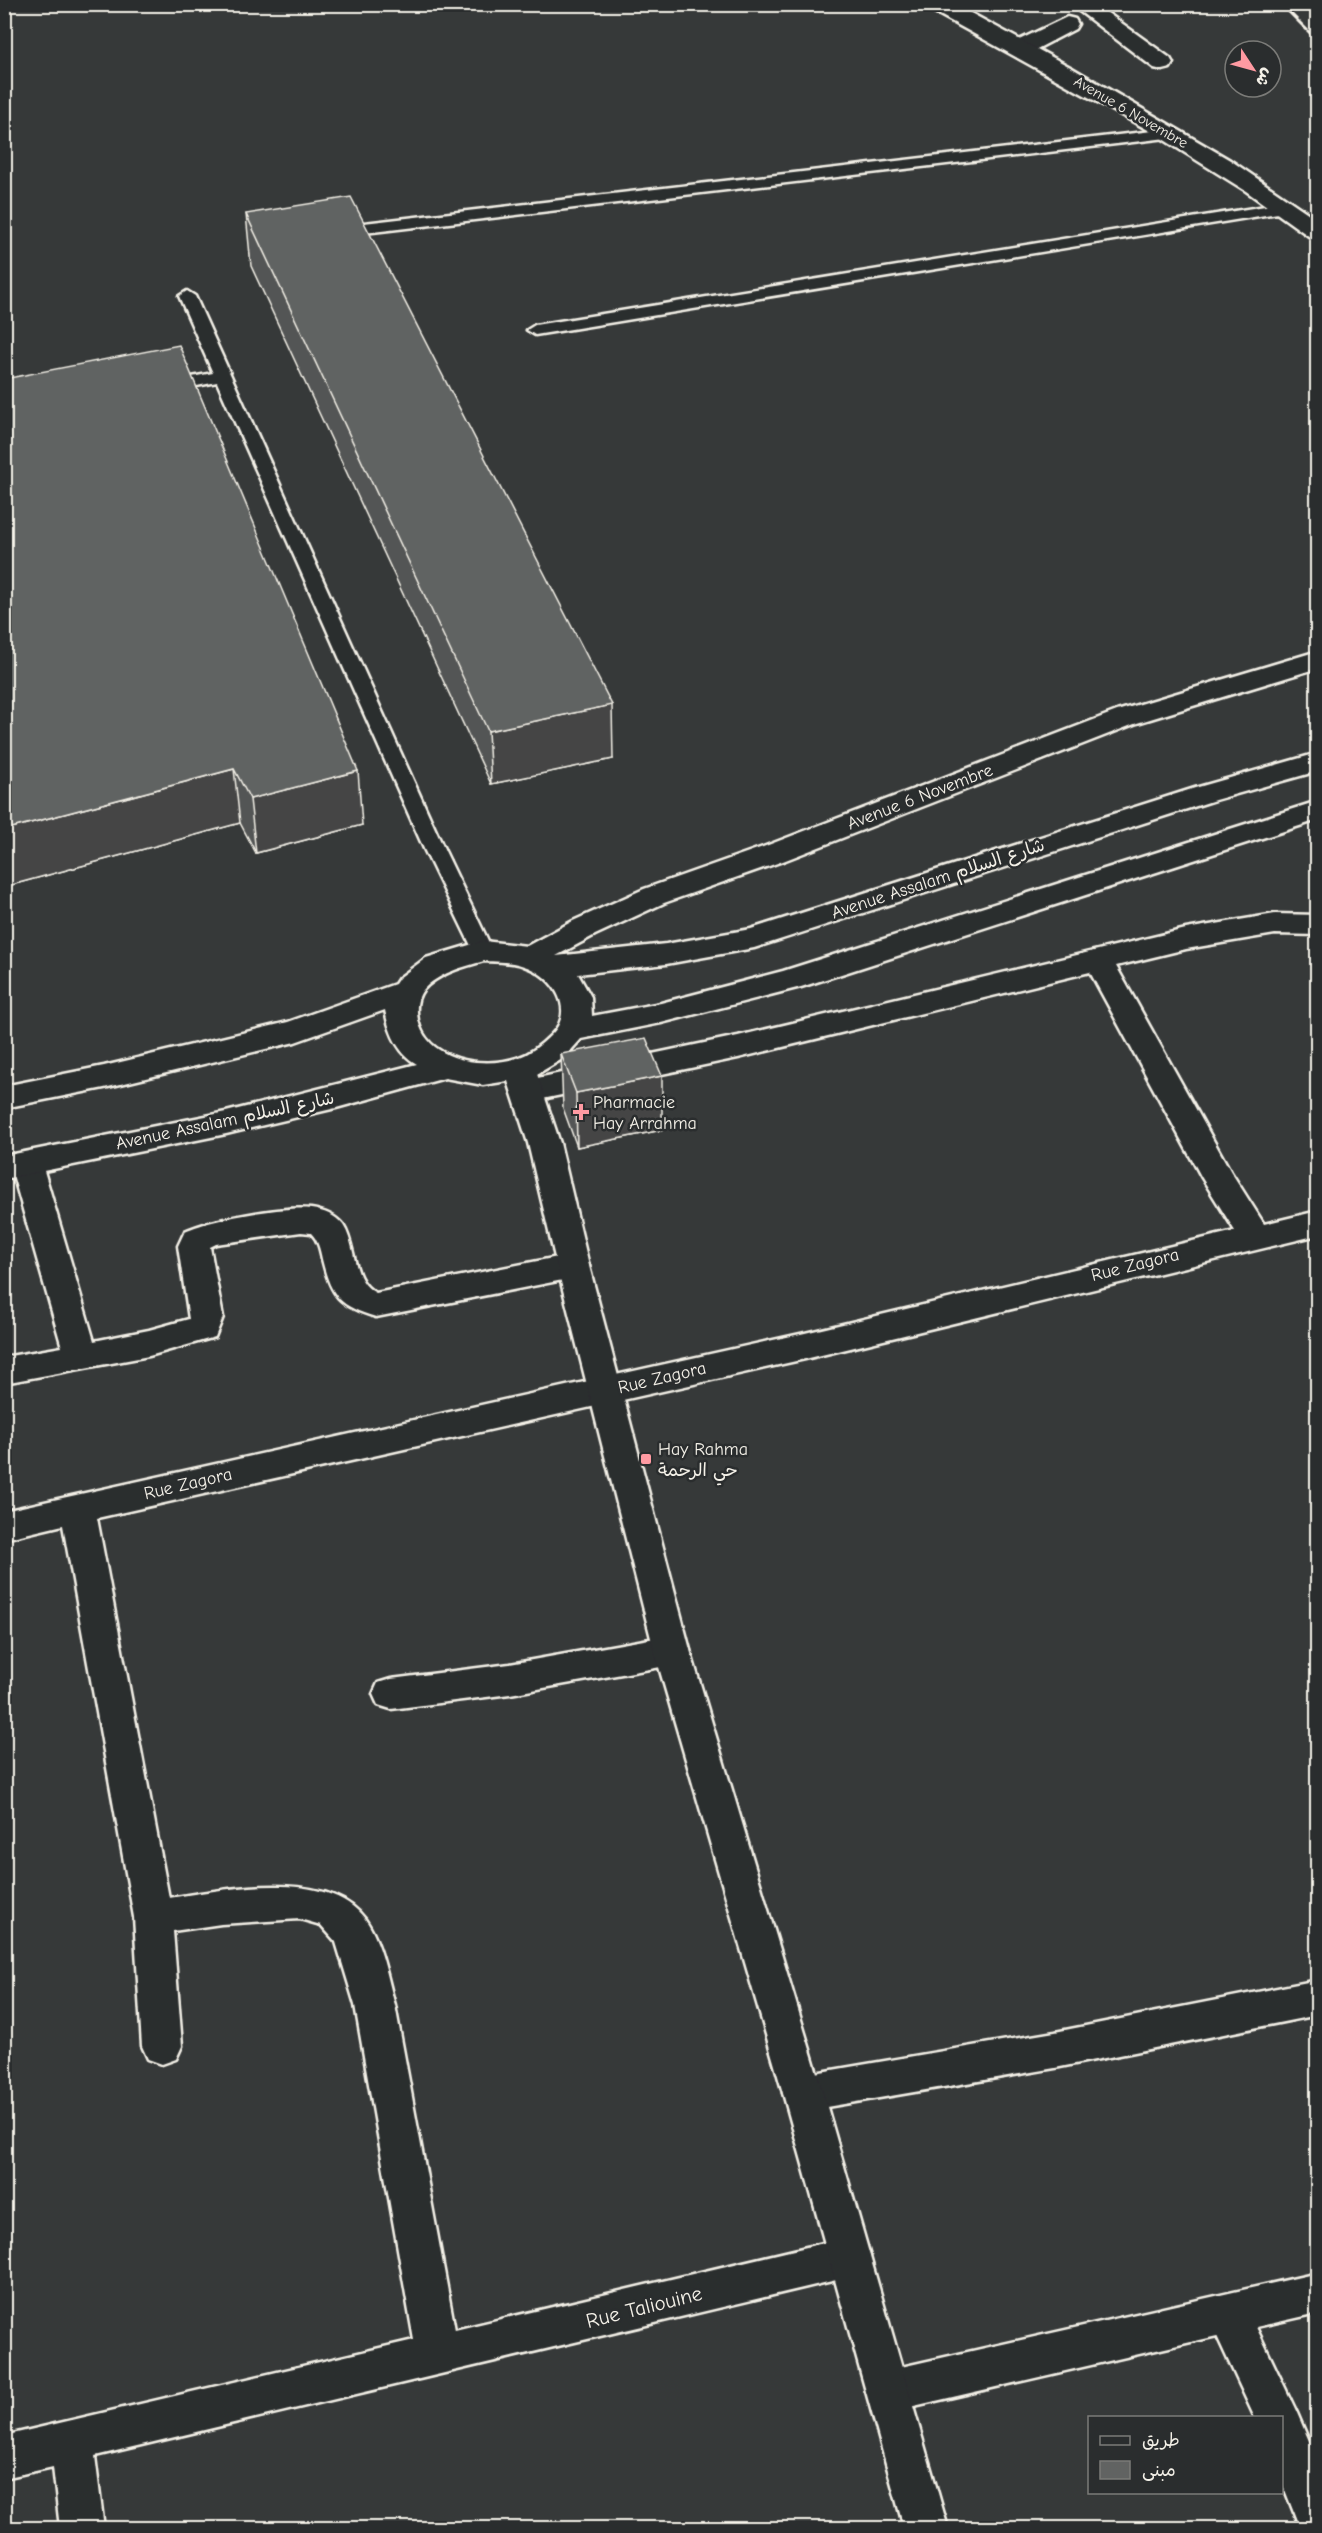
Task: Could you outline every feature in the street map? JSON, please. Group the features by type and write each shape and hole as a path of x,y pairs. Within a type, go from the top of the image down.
{"street":[{"name":"Avenue 6 Novembre","path":"937,4 1021,48 1170,134 1230,171 1317,232"},
{"path":"1021,48 1069,12 1162,63"},
{"name":"Avenue 6 Novembre","path":"541,962 584,928 654,896 773,854 1127,717 1317,659"},
{"name":"Avenue Assalam شارع السلام","path":"541,962 693,949 754,938 1205,794 1317,762"},
{"path":"573,1030 661,1013 790,980 1317,810"},
{"path":"654,896 628,917 627,925 630,931 639,939 657,945 693,949"},
{"path":"524,1080 543,1059 561,1046 573,1030 578,1013 576,996 567,980 541,962 508,952 483,951 458,956 436,964 417,976 405,992 399,1009 400,1026 410,1042 424,1056 445,1067 470,1072 495,1073 524,1080 738,1047 1099,962 1186,939 1264,926 1308,923 1317,925"},
{"path":"1099,962 1218,1178 1255,1236"},
{"path":"4,1097 104,1077 295,1031 405,992"},
{"name":"Avenue Assalam شارع السلام","path":"15,1166 310,1103 377,1087 445,1067"},
{"path":"524,1080 544,1143 573,1266 672,1650 803,2093 926,2529"},
{"path":"15,1166 81,1354"},
{"path":"4,1370 149,1343 203,1328 206,1317 194,1246 197,1239 210,1233 301,1220 315,1221 326,1226 343,1277 352,1293 360,1301 376,1305 573,1266"},
{"name":"Rue Zagora","path":"4,1525 804,1346 1255,1236 1317,1223"},
{"path":"78,1509 153,1917 162,2046"},
{"path":"391,1694 510,1679 672,1650"},
{"path":"153,1917 220,1906 300,1902 333,1913 351,1932 361,1954 375,2006 438,2356"},
{"path":"803,2093 1055,2050 1317,1997"},
{"name":"Rue Taliouine","path":"4,2457 72,2443 849,2257"},
{"path":"888,2391 1317,2293"},
{"path":"1227,2312 1276,2416"},
{"path":"1283,2433 1317,2518"},
{"path":"72,2443 82,2529"}],"lane":[{"path":"364,228 1170,134"},
{"path":"536,330 1284,208"},
{"path":"187,296 435,851 483,951"},
{"path":"154,389 223,376"}],"building":[{"path":"351,197 612,705 488,731 246,214"},
{"path":"179,345 358,771 250,799 234,769 4,830 4,379"},
{"path":"646,1038 662,1076 576,1093 561,1054"}],"railway":[{"path":"1281,4 1318,41"},
{"path":"1304,4 1318,18"}],"place":[{"name":"Pharmacie Hay Arrahma","path":"581,1112"},
{"name":"Hay Rahma حي الرحمة","path":"646,1459"}]}
